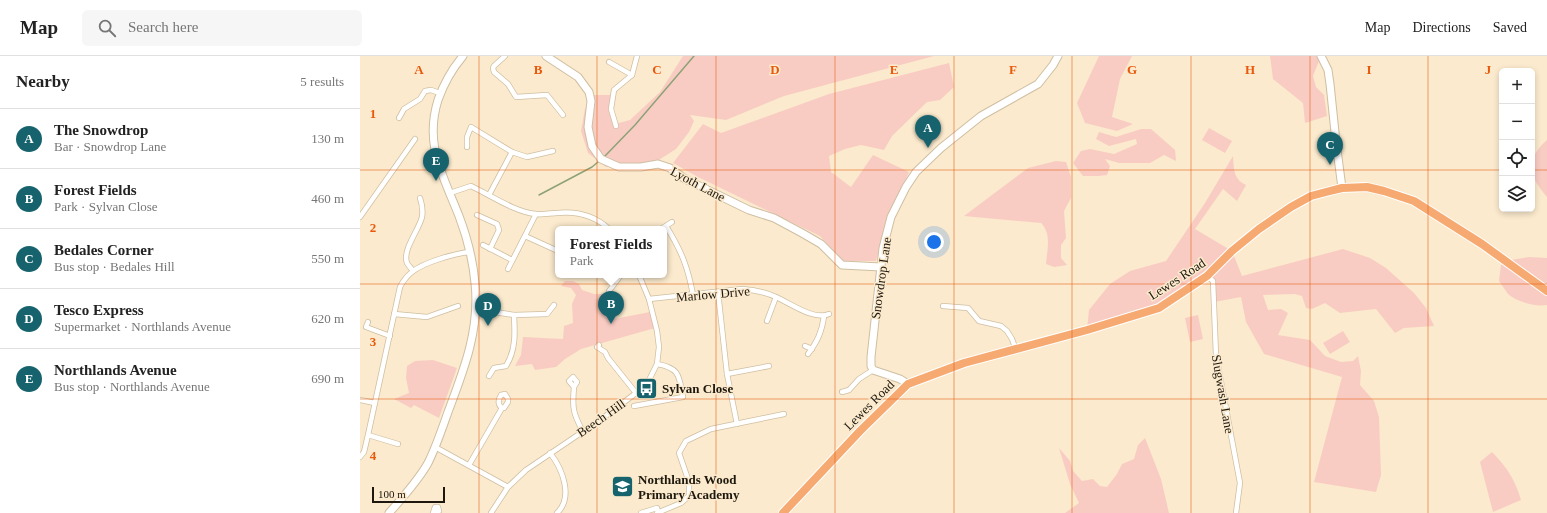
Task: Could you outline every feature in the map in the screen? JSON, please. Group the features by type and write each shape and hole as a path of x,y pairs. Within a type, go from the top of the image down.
{"highway":[{"name":"Lewes Road","path":"782,513 860,431 908,384 964,363 1087,330 1159,308 1208,276 1237,247 1259,229 1291,206 1311,196 1342,188 1367,188 1384,191 1414,201 1482,244 1547,291"}],"street":[{"path":"389,513 419,477 428,462 467,362 473,338 476,309 475,284 469,252 461,222 435,149 432,133 434,115 440,95 452,69 463,56"},
{"path":"505,56 494,66 494,72 508,84 516,97 548,93 562,115"},
{"name":"Lyoth Lane","path":"546,56 578,78 589,92 591,101 588,127 592,146 601,159 619,167 641,167 658,164 670,168 685,179 749,210 774,218 802,233 821,244 842,265 881,267"},
{"path":"616,126 611,109 614,90 632,75 637,56"},
{"name":"Snowdrop Lane","path":"873,370 871,366 871,357 883,248 891,217 906,187 916,172 941,148 981,116 1038,84 1054,64 1058,56"},
{"path":"1321,56 1328,70 1342,188"},
{"path":"609,62 632,75"},
{"path":"399,118 404,109 420,98 425,91 431,90 440,95"},
{"path":"467,147 467,136 471,127 512,152 527,157 553,151"},
{"path":"360,217 416,139"},
{"path":"489,195 512,152"},
{"path":"450,193 470,186 516,209 536,214 562,212 579,213 600,221 605,226"},
{"path":"413,271 407,263 407,255 408,248 422,216 420,198"},
{"path":"508,269 536,214"},
{"path":"477,215 497,224 499,230 490,249"},
{"path":"666,226 672,222"},
{"path":"667,228 684,258 693,295"},
{"path":"525,236 555,250"},
{"path":"483,246 512,260"},
{"path":"360,457 364,452 368,435 400,287 404,280 413,271 436,261 460,253 469,252"},
{"name":"Slugwash Lane","path":"1208,276 1213,280 1216,355 1240,483 1236,513"},
{"path":"609,291 619,278"},
{"name":"Beech Hill","path":"491,513 508,486 526,470 583,432 636,393 648,382 657,364 660,347 649,299 640,278"},
{"name":"Marlow Drive","path":"649,299 742,289 758,290 776,297 802,311 827,315 821,333 808,354"},
{"path":"718,292 727,374 737,424"},
{"path":"767,317 776,297"},
{"path":"476,309 514,315 547,314 554,305"},
{"path":"394,314 427,317 458,306"},
{"path":"943,306 968,308 979,321 1001,326 1007,331 1016,350"},
{"path":"489,376 494,368 506,366 512,356 515,333 514,315"},
{"path":"368,322 366,327 390,336"},
{"path":"598,345 598,347 607,350 608,358 636,393"},
{"path":"805,346 812,349"},
{"path":"634,406 683,397 679,376 675,370 667,366 657,364"},
{"path":"727,374 769,366"},
{"path":"842,392 849,390 859,380 873,370 900,379 908,384"},
{"path":"574,386 572,406 577,422 583,432"},
{"path":"360,400 375,403"},
{"path":"469,465 502,408"},
{"path":"641,513 657,508 658,513 681,503 689,496 689,482 679,453 686,441 711,430 737,424 778,418 784,414"},
{"path":"368,435 398,444"},
{"path":"435,446 496,478 508,486"},
{"path":"550,453 560,469 566,489 566,497 563,505 557,513"}],"shaded area":[{"path":"683,56 934,56 784,96 726,120 690,115 694,121 689,132 676,149 651,165 606,167 588,153 581,131 585,109 593,95 611,95 609,111 615,124 630,120 660,92"},
{"path":"1099,56 1132,56 1120,79 1112,117 1133,124 1117,131 1085,123 1077,103"},
{"path":"1270,56 1321,56 1313,76 1316,87 1324,95 1327,116 1305,123 1303,103 1273,79"},
{"path":"949,63 954,87 940,100 927,102 892,136 884,150 861,145 845,149 829,156 831,172 851,187 873,155 909,172 886,227 876,261 843,261 820,236 698,177 673,163 703,124 721,133 829,94"},
{"path":"1209,128 1232,141 1225,153 1202,140"},
{"path":"1141,129 1151,129 1175,150 1176,161 1164,155 1150,163 1119,163 1105,159 1110,166 1107,175 1099,176 1083,176 1073,163 1081,151 1090,149 1114,154 1137,144 1136,139 1109,146 1096,139 1099,132 1116,137"},
{"path":"1547,140 1547,197 1535,180 1535,155"},
{"path":"1233,156 1236,177 1246,185 1237,201 1223,189 1195,229 1232,251 1242,276 1343,249 1370,258 1386,268 1414,293 1426,308 1434,326 1404,328 1395,333 1376,309 1340,313 1325,303 1312,309 1306,308 1302,296 1295,294 1263,295 1268,310 1281,309 1288,313 1278,335 1310,340 1325,356 1341,362 1353,361 1358,356 1361,371 1360,385 1374,401 1379,417 1381,475 1376,492 1314,482 1342,377 1264,354 1246,322 1241,297 1214,302 1213,281 1208,276 1159,308 1087,330 1089,310 1110,284 1130,271 1166,261 1205,203"},
{"path":"1056,161 1066,162 1071,177 1071,198 1064,211 1066,238 1061,245 1061,258 1067,265 1054,267 1046,264 1048,237 1047,232 1041,223 964,216 1028,168"},
{"path":"1529,257 1547,258 1547,305 1532,305 1521,302 1508,294 1499,281 1501,265 1505,261"},
{"path":"565,281 573,281 579,284 582,290 594,294 603,294 609,320 650,312 655,328 581,349 565,359 556,367 535,370 532,364 515,366 521,355 523,337 563,339 564,326 573,323 572,304 576,295 571,288 561,286"},
{"path":"1198,315 1203,339 1190,342 1185,318"},
{"path":"1343,331 1350,342 1330,354 1323,343"},
{"path":"433,360 457,368 439,418 414,405 411,408 394,399 409,393 406,378 407,366 415,361"},
{"path":"1145,438 1161,479 1169,513 1065,513 1079,503 1070,484 1059,448 1070,461 1073,471 1082,481 1093,479 1100,486 1107,487 1117,474 1122,464 1134,459 1138,445"},
{"path":"1492,452 1510,474 1521,500 1493,512 1480,462"}],"waterway":[{"path":"605,156 635,125 694,56"},
{"path":"539,195 592,167 598,162"}],"place":[{"name":"The Snowdrop","path":"928,148"},
{"name":"Bedales Corner","path":"1330,165"},
{"name":"Northlands Avenue","path":"436,181"},
{"name":"Forest Fields","path":"611,324"},
{"name":"Tesco Express","path":"488,326"},
{"name":"Sylvan Close","path":"647,388"},
{"name":"Northlands Wood Primary Academy","path":"623,486"}]}
